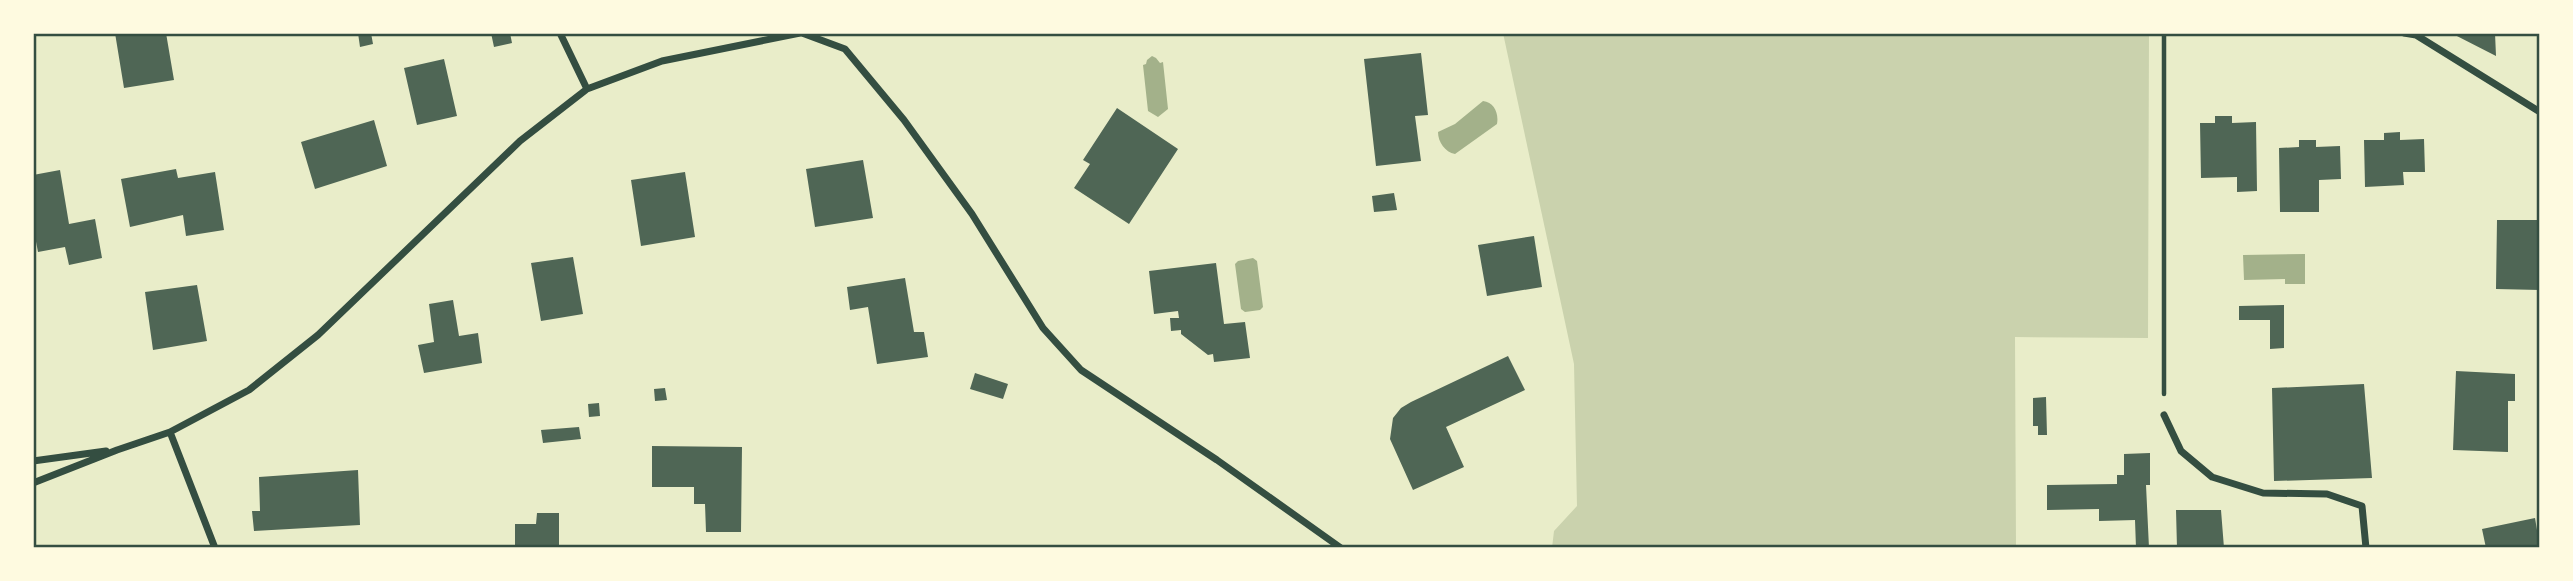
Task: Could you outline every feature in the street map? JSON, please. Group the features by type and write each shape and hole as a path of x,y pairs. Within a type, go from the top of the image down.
{"street":[{"path":"560,33 587,89"},
{"path":"33,483 170,432 249,390 318,335 520,141 587,89 662,61 801,33 845,49 896,110 972,214 1043,328 1081,370 1217,460 1341,548"},
{"path":"2404,33 2416,35 2540,112"},
{"path":"2164,415 2181,451 2213,477 2263,493 2327,494 2362,506 2366,548"},
{"path":"170,432 215,548"},
{"path":"33,461 117,450"}],"path":[{"path":"2164,33 2164,415"}],"shaded area":[{"path":"1503,33 2149,33 2148,338 2015,337 2016,548 1552,548 1554,531 1577,506 1574,364"},
{"path":"1152,56 1160,63 1163,62 1168,109 1158,117 1148,111 1143,65"},
{"path":"1483,101 1490,103 1495,109 1497,124 1455,154 1445,149 1438,132 1455,124"},
{"path":"2305,254 2305,284 2285,284 2285,279 2244,280 2243,255"},
{"path":"1253,258 1257,261 1263,307 1245,312 1241,309 1235,264"}],"building":[{"path":"115,33 166,33 174,80 124,88"},
{"path":"358,33 371,33 373,44 360,47"},
{"path":"491,33 510,33 512,43 494,47"},
{"path":"2451,33 2495,33 2496,56"},
{"path":"1421,53 1428,115 1415,116 1421,161 1376,166 1364,59"},
{"path":"444,59 457,116 417,125 404,68"},
{"path":"1117,108 1178,149 1129,224 1074,188 1090,164 1083,160"},
{"path":"2215,116 2232,116 2232,123 2256,122 2257,191 2237,192 2237,177 2201,178 2200,123 2215,123"},
{"path":"374,120 387,166 315,189 301,142"},
{"path":"2400,132 2400,140 2424,139 2425,172 2403,172 2404,185 2365,187 2364,140 2384,140 2384,133"},
{"path":"2299,140 2316,140 2316,147 2340,146 2341,179 2319,180 2319,212 2280,212 2279,148 2299,147"},
{"path":"863,160 873,218 815,227 806,169"},
{"path":"176,169 178,178 215,172 224,230 186,236 183,215 130,227 121,179"},
{"path":"60,170 69,224 95,219 102,258 69,265 65,247 38,252 33,226 33,175"},
{"path":"685,172 695,237 641,246 631,180"},
{"path":"1394,193 1397,210 1374,212 1372,196"},
{"path":"2497,220 2540,220 2540,290 2496,289"},
{"path":"1534,236 1542,287 1487,296 1478,245"},
{"path":"573,257 583,314 541,321 531,263"},
{"path":"1216,263 1224,324 1245,322 1250,358 1214,362 1213,354 1208,355 1181,334 1181,330 1171,331 1170,318 1179,318 1178,311 1154,314 1149,271"},
{"path":"905,278 914,332 924,332 928,357 877,364 868,307 850,310 847,287"},
{"path":"197,285 207,341 153,350 145,292"},
{"path":"453,300 459,336 478,333 482,363 424,373 418,345 434,342 429,304"},
{"path":"2284,305 2284,348 2270,349 2270,320 2239,320 2239,306"},
{"path":"1508,356 1525,390 1446,427 1464,467 1413,490 1390,439 1393,418 1401,408 1411,402"},
{"path":"2456,371 2515,374 2515,401 2508,401 2508,452 2453,450"},
{"path":"975,373 1008,384 1003,399 970,389"},
{"path":"2364,384 2372,478 2274,481 2272,388"},
{"path":"665,388 667,400 655,401 654,389"},
{"path":"2046,397 2047,435 2038,435 2038,426 2033,426 2033,398"},
{"path":"599,403 600,416 589,417 588,404"},
{"path":"579,427 581,439 543,443 541,430"},
{"path":"652,446 742,447 741,532 706,532 705,504 694,504 694,487 652,487"},
{"path":"2150,453 2150,485 2146,485 2149,548 2136,548 2135,520 2099,521 2099,509 2047,510 2047,485 2117,484 2117,475 2124,475 2124,454"},
{"path":"358,470 360,525 254,531 252,511 260,511 259,477"},
{"path":"2176,510 2221,510 2224,548 2177,548"},
{"path":"537,513 559,513 559,548 515,548 515,524 536,524"},
{"path":"2535,518 2540,548 2486,548 2482,529"}]}
